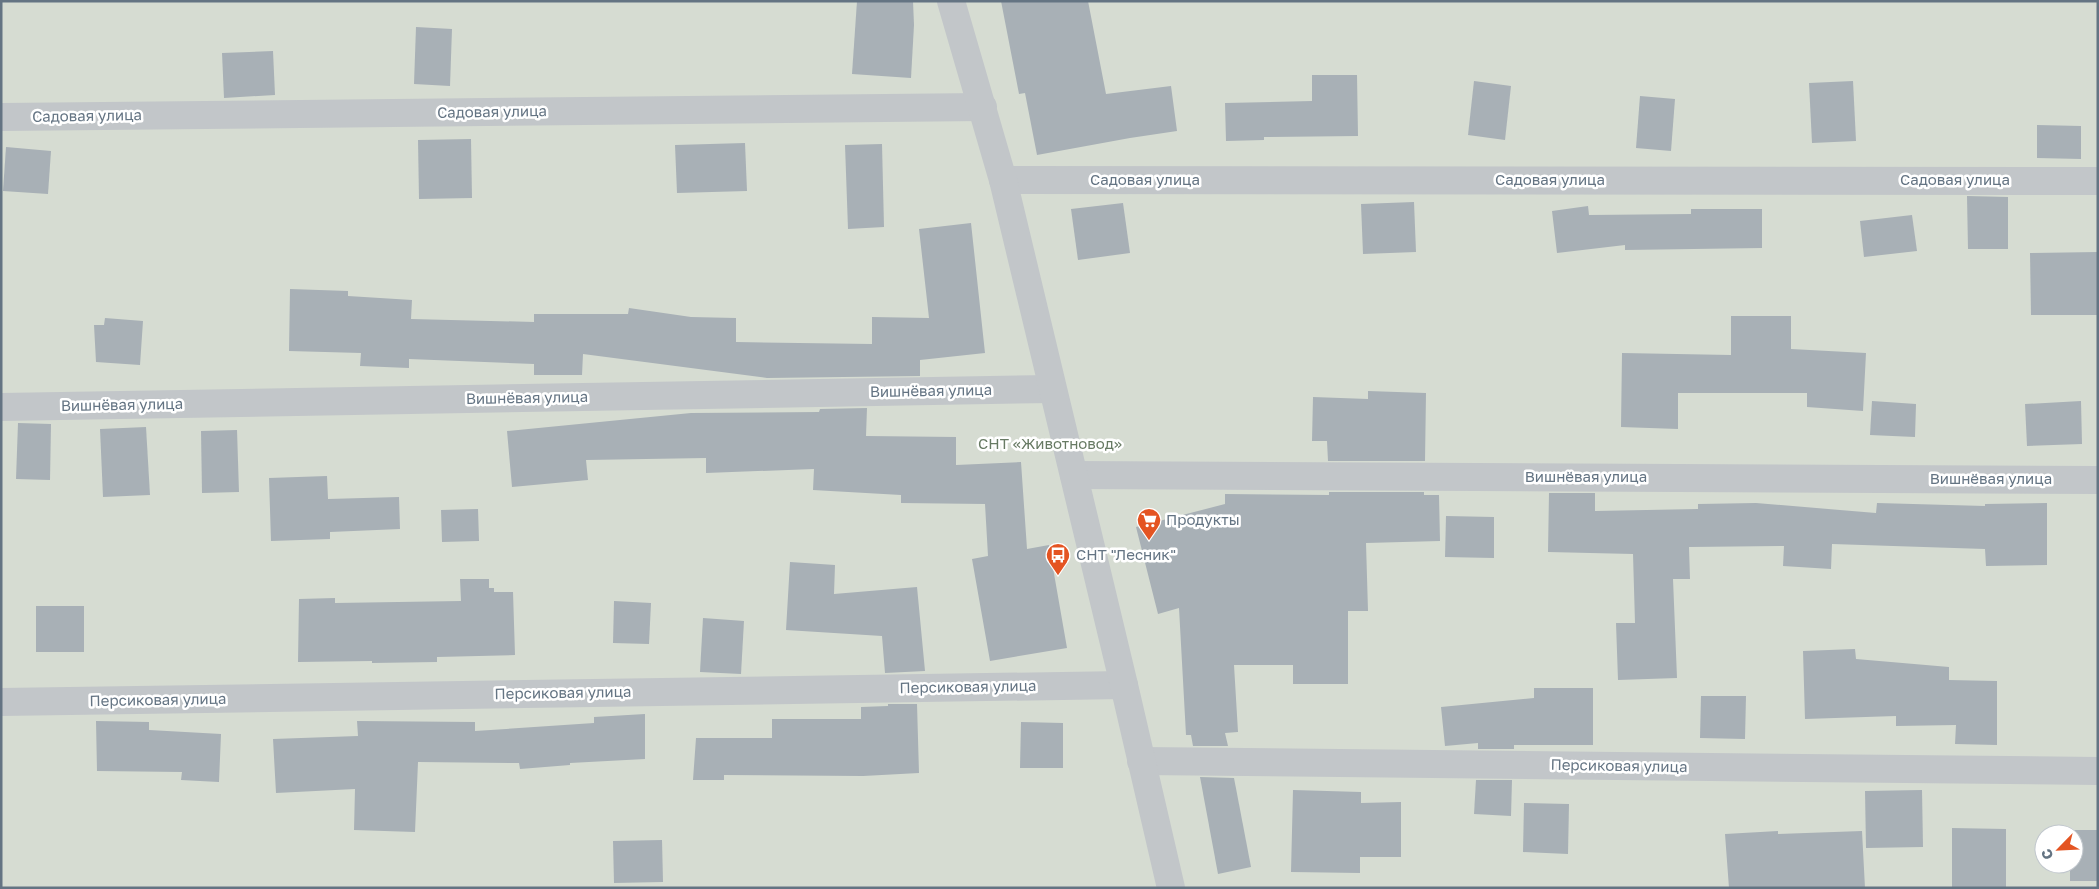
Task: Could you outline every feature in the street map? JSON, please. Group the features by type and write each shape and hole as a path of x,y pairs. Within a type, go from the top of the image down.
{"street":[{"path":"952,1 1003,180 1124,685 1170,888"},
{"path":"961,1 983,107"},
{"name":"Садовая улица","path":"1,117 983,107"},
{"name":"Садовая улица","path":"1003,180 2098,181"},
{"name":"Вишнёвая улица","path":"1,407 1052,389"},
{"name":"Вишнёвая улица","path":"1074,475 2098,480"},
{"name":"Персиковая улица","path":"1,702 1124,685"},
{"name":"Персиковая улица","path":"1141,761 2098,772"}],"green space":[{"name":"СНТ «Животновод»","path":"1,1 2098,1 2098,888 1,888"}],"building":[{"path":"857,1 913,1 914,25 911,78 852,74"},
{"path":"1001,1 1088,1 1106,94 1171,86 1177,131 1037,155 1025,93 1019,94"},
{"path":"416,27 452,29 450,86 414,84"},
{"path":"273,51 275,95 224,98 222,53"},
{"path":"1312,75 1357,75 1358,136 1264,137 1264,140 1226,141 1225,103 1312,101"},
{"path":"1474,81 1511,86 1505,140 1468,135"},
{"path":"1853,81 1856,141 1812,143 1809,83"},
{"path":"1640,96 1675,99 1671,151 1636,148"},
{"path":"2037,125 2081,126 2081,159 2037,158"},
{"path":"471,139 472,198 419,199 418,140"},
{"path":"745,143 747,191 677,193 675,145"},
{"path":"882,144 884,227 848,229 845,145"},
{"path":"6,147 51,151 48,194 3,191"},
{"path":"1967,196 2008,197 2008,249 1968,249"},
{"path":"1414,202 1416,252 1363,254 1361,204"},
{"path":"1123,203 1130,253 1078,260 1071,209"},
{"path":"1588,206 1589,215 1691,214 1691,209 1762,209 1762,248 1625,250 1625,245 1557,253 1552,211"},
{"path":"1912,215 1917,251 1864,257 1860,221"},
{"path":"971,223 985,353 920,360 920,376 767,378 583,354 582,375 534,375 534,364 409,359 409,368 360,366 361,353 289,351 290,289 348,291 348,296 412,300 411,319 534,322 534,314 628,314 629,308 691,317 736,318 736,342 872,344 872,317 929,318 919,229"},
{"path":"2098,252 2098,315 2031,315 2030,253"},
{"path":"1731,316 1791,316 1791,349 1866,353 1863,411 1807,407 1807,393 1678,393 1678,429 1621,427 1622,353 1731,355"},
{"path":"105,318 143,321 140,365 96,362 94,325 104,325"},
{"path":"1368,391 1426,393 1425,461 1328,461 1327,441 1312,441 1313,397 1368,399"},
{"path":"1872,401 1916,404 1915,437 1870,435"},
{"path":"2081,401 2082,444 2027,446 2025,404"},
{"path":"867,408 866,436 956,437 956,465 1021,462 1027,549 1049,545 1067,648 990,661 972,559 988,556 985,504 901,503 901,495 813,490 814,469 706,473 706,458 586,460 588,480 512,487 507,431 691,413 819,412 820,409"},
{"path":"18,423 51,424 50,480 16,479"},
{"path":"146,427 150,495 103,497 100,429"},
{"path":"237,430 239,492 202,493 201,431"},
{"path":"327,476 328,499 399,497 400,529 330,532 330,539 271,541 269,478"},
{"path":"1329,492 1424,492 1424,495 1439,495 1440,541 1366,543 1368,611 1348,611 1348,684 1293,684 1293,665 1234,665 1238,732 1225,733 1228,746 1193,746 1191,735 1186,735 1179,608 1158,614 1136,527 1225,504 1225,494 1329,495"},
{"path":"1549,493 1595,493 1595,511 1698,509 1698,504 1756,503 1876,513 1877,503 1985,506 1985,504 2047,503 2047,565 1986,566 1985,549 1832,544 1831,569 1783,566 1784,546 1689,547 1690,579 1673,579 1677,678 1618,680 1616,623 1635,623 1633,554 1548,552"},
{"path":"478,509 479,541 442,542 441,510"},
{"path":"1446,516 1494,517 1494,558 1445,557"},
{"path":"790,562 835,565 834,594 917,587 925,671 885,673 882,636 786,630"},
{"path":"460,579 489,579 489,588 494,588 494,592 513,592 515,655 437,657 437,662 298,662 299,599 335,598 335,603 461,601"},
{"path":"614,601 651,603 649,644 613,643"},
{"path":"36,606 84,606 84,652 36,652"},
{"path":"703,618 744,621 741,674 700,672"},
{"path":"1855,649 1856,659 1949,667 1949,680 1997,681 1997,745 1955,744 1956,725 1896,726 1896,716 1805,719 1803,651"},
{"path":"1534,688 1593,688 1593,745 1514,745 1514,749 1478,749 1478,743 1445,746 1441,707 1534,698"},
{"path":"1701,696 1746,696 1745,739 1700,738"},
{"path":"888,704 917,704 919,773 863,776 724,775 724,780 693,780 696,738 772,738 772,719 861,719 861,707 888,706"},
{"path":"645,714 645,759 570,763 570,765 520,769 519,763 418,762 415,832 354,830 355,789 276,793 273,739 358,736 357,721 475,722 475,731 594,723 594,717"},
{"path":"96,721 149,722 149,730 221,734 219,782 181,780 182,772 97,771"},
{"path":"1021,722 1063,723 1063,768 1020,768"},
{"path":"1200,777 1234,778 1251,867 1218,874"},
{"path":"1476,780 1512,780 1511,816 1474,814"},
{"path":"1293,790 1361,792 1361,803 1401,802 1401,857 1360,857 1360,873 1291,872"},
{"path":"1922,790 1923,847 1866,848 1865,791"},
{"path":"1524,803 1569,804 1568,854 1523,852"},
{"path":"1952,828 2006,829 2006,888 1952,888"},
{"path":"2084,830 2098,830 2098,881 2070,881 2070,874 2084,874"},
{"path":"1778,831 1778,834 1862,831 1865,888 1729,888 1725,834"},
{"path":"662,840 663,882 614,883 613,841"}],"place":[{"name":"Продукты","path":"1149,541"},
{"name":"СНТ \"Лесник\"","path":"1058,576"}]}
